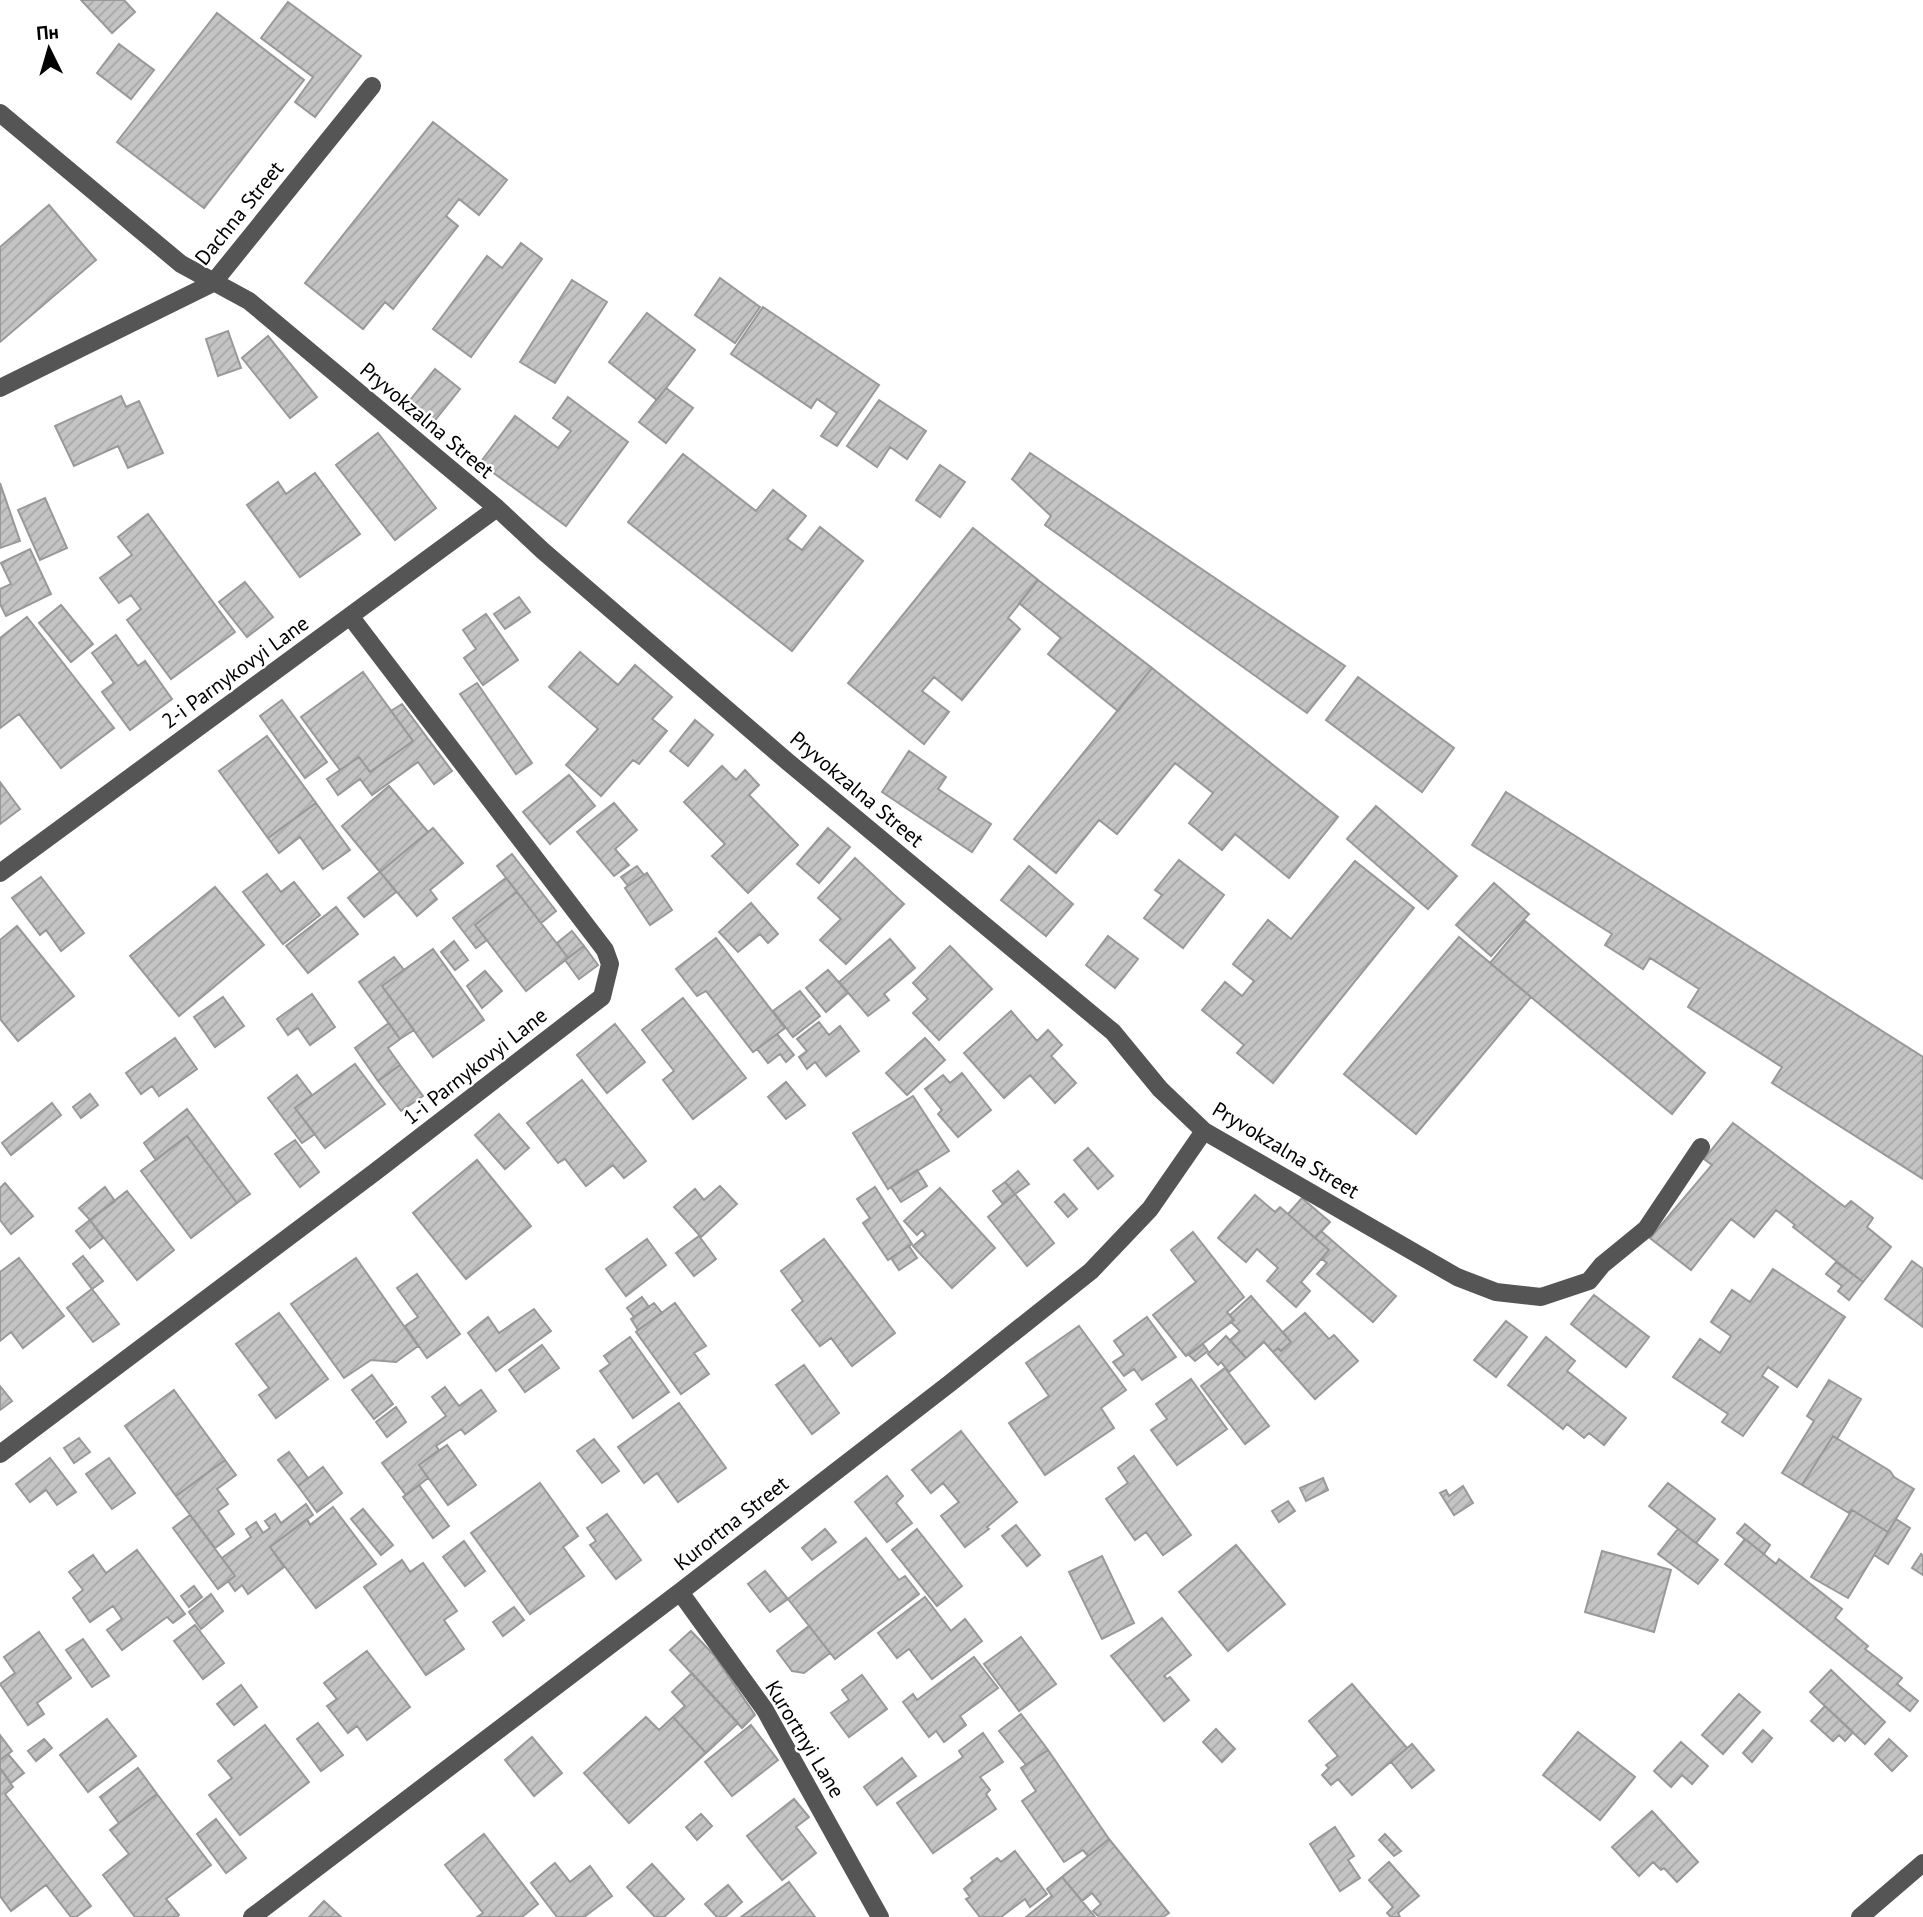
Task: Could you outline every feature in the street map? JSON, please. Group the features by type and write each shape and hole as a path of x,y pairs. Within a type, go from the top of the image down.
{"street":[{"name":"Dachna Street","path":"0,388 213,283 372,86"},
{"name":"Pryvokzalna Street","path":"0,113 181,264 248,301 497,508 543,551 788,762 1113,1032 1160,1089 1204,1131 1457,1277 1496,1292 1541,1297 1589,1281 1602,1265 1646,1229 1701,1147"},
{"name":"2-i Parnykovyi Lane","path":"0,873 497,508"},
{"name":"1-i Parnykovyi Lane","path":"0,1454 375,1172 602,997 610,964 605,950 350,616"},
{"name":"Kurortna Street","path":"252,1917 680,1592 1091,1271 1150,1209 1204,1131"},
{"name":"Kurortnyi Lane","path":"680,1592 765,1710 880,1917"},
{"path":"1860,1917 1923,1863"}],"building":[{"path":"81,0 124,0 135,12 112,33"},
{"path":"288,2 361,56 315,117 295,102 313,77 261,38"},
{"path":"217,13 304,80 204,208 117,142"},
{"path":"119,44 154,70 131,99 97,73"},
{"path":"433,122 507,180 479,215 459,199 446,216 458,226 393,309 385,302 363,329 305,283"},
{"path":"49,205 96,260 0,342 0,247"},
{"path":"521,243 542,259 471,357 433,329 487,256 502,268"},
{"path":"720,278 760,307 735,343 695,315"},
{"path":"572,280 607,302 555,383 520,362"},
{"path":"763,307 879,385 837,446 821,436 837,413 817,399 811,408 731,354"},
{"path":"647,313 695,350 657,400 609,362"},
{"path":"228,331 241,368 218,376 206,339"},
{"path":"268,336 317,397 290,418 242,358"},
{"path":"435,369 460,389 432,424 407,404"},
{"path":"666,388 693,408 666,443 639,422"},
{"path":"121,396 126,407 139,401 163,453 128,468 118,446 74,466 55,426"},
{"path":"568,397 628,442 566,526 480,463 515,416 558,448 571,431 553,418"},
{"path":"879,400 926,431 907,459 890,447 877,467 847,446"},
{"path":"378,433 436,508 395,540 336,465"},
{"path":"1030,453 1345,666 1307,713 1045,525 1051,516 1012,479"},
{"path":"683,454 756,511 773,490 806,516 787,539 802,550 820,527 863,561 792,651 628,522"},
{"path":"940,465 965,482 940,517 916,500"},
{"path":"315,473 360,534 300,577 247,505 278,482 286,494"},
{"path":"0,483 20,541 0,548"},
{"path":"45,498 67,548 40,560 18,510"},
{"path":"148,514 235,632 171,679 127,620 141,609 131,595 119,603 100,578 132,555 118,537"},
{"path":"973,528 1038,580 1008,618 1020,629 962,700 934,677 922,691 949,712 924,744 848,683"},
{"path":"30,549 51,594 6,616 0,604 0,589 11,584 1,563"},
{"path":"1038,580 1152,668 1118,711 1048,654 1061,638 1019,603"},
{"path":"245,582 273,617 247,637 219,602"},
{"path":"519,597 530,612 505,629 494,614"},
{"path":"61,605 93,644 71,662 39,623"},
{"path":"486,614 518,660 483,685 464,658 476,649 463,630"},
{"path":"27,617 114,728 61,768 19,714 0,728 0,638"},
{"path":"116,635 138,666 145,661 172,699 130,730 102,692 114,683 92,653"},
{"path":"580,652 618,685 635,665 672,697 652,719 667,731 639,764 633,760 601,796 566,765 598,729 549,687"},
{"path":"1152,668 1338,817 1289,878 1235,834 1222,850 1189,823 1213,793 1175,763 1117,834 1099,820 1056,873 1014,839"},
{"path":"363,672 413,741 370,772 359,757 340,770 301,717"},
{"path":"1358,677 1454,748 1422,792 1326,720"},
{"path":"477,683 532,763 516,774 460,694"},
{"path":"282,700 327,762 305,778 260,716"},
{"path":"402,704 452,771 434,784 418,762 372,795 360,779 338,795 327,779 359,757 370,772 413,741 391,711"},
{"path":"695,720 713,735 688,766 670,751"},
{"path":"267,736 316,803 268,838 219,771"},
{"path":"909,751 946,777 938,789 991,824 972,852 882,792"},
{"path":"722,766 736,780 745,770 759,785 749,795 798,845 748,893 712,856 725,844 684,802"},
{"path":"569,775 595,806 550,844 523,812"},
{"path":"0,782 20,809 0,824"},
{"path":"389,786 428,832 380,872 342,826"},
{"path":"1506,792 1923,1057 1923,1179 1772,1083 1782,1067 1688,1007 1699,989 1650,958 1643,969 1605,945 1612,934 1472,845"},
{"path":"316,803 350,850 323,869 300,837 279,853 268,838"},
{"path":"614,803 637,830 615,849 629,865 614,876 577,832"},
{"path":"1376,806 1457,876 1428,909 1347,839"},
{"path":"433,828 463,863 430,890 437,899 417,916 380,872"},
{"path":"828,828 850,847 819,883 797,864"},
{"path":"512,854 556,911 541,923 497,866"},
{"path":"855,858 904,904 846,964 820,940 841,919 818,898"},
{"path":"1179,860 1224,895 1183,948 1144,918 1162,895 1155,890"},
{"path":"1355,861 1414,908 1273,1083 1237,1053 1244,1045 1202,1010 1225,982 1242,996 1254,981 1233,964 1268,920 1291,939"},
{"path":"637,866 644,875 628,886 621,877"},
{"path":"1029,866 1073,904 1046,936 1001,900"},
{"path":"380,872 396,892 364,917 348,898"},
{"path":"647,873 672,910 650,925 625,888"},
{"path":"267,874 281,892 294,882 320,915 283,944 243,892"},
{"path":"41,877 84,933 61,951 46,930 40,935 12,898"},
{"path":"506,878 517,892 475,925 487,940 476,948 453,918"},
{"path":"1494,883 1529,914 1491,956 1456,925"},
{"path":"215,887 264,945 179,1016 130,956"},
{"path":"517,892 568,958 526,991 475,925"},
{"path":"751,903 778,934 768,943 760,934 738,952 719,932"},
{"path":"336,907 358,934 308,973 286,946"},
{"path":"1525,921 1705,1073 1672,1114 1490,963"},
{"path":"17,926 74,996 18,1041 0,1019 0,940"},
{"path":"572,931 584,946 568,958 557,943"},
{"path":"1108,936 1138,959 1115,988 1086,965"},
{"path":"1459,937 1531,997 1416,1134 1344,1074"},
{"path":"716,938 785,1028 753,1052 706,991 697,996 676,969"},
{"path":"890,939 915,968 884,994 889,1000 868,1016 839,982"},
{"path":"454,941 468,960 455,970 441,952"},
{"path":"584,946 598,965 579,979 565,960"},
{"path":"950,946 992,989 939,1040 913,1013 928,999 913,983"},
{"path":"433,949 484,1020 433,1057 382,986"},
{"path":"394,957 404,970 382,986 414,1030 400,1039 359,982"},
{"path":"828,970 848,993 826,1012 806,988"},
{"path":"485,971 502,991 482,1008 467,986"},
{"path":"800,991 820,1016 793,1037 773,1011"},
{"path":"312,994 335,1027 310,1045 298,1028 288,1035 277,1019"},
{"path":"223,997 244,1026 215,1047 194,1017"},
{"path":"683,998 746,1078 693,1119 663,1080 674,1071 642,1030"},
{"path":"1011,1011 1037,1041 1048,1030 1062,1045 1051,1056 1076,1083 1055,1103 1030,1075 1004,1098 964,1053"},
{"path":"819,1022 829,1035 840,1026 859,1051 826,1076 815,1062 807,1069 799,1057 807,1051 797,1039"},
{"path":"389,1023 400,1039 388,1048 400,1065 378,1081 355,1048"},
{"path":"615,1024 645,1062 607,1093 577,1055"},
{"path":"777,1034 794,1055 786,1062 780,1054 768,1063 757,1049"},
{"path":"175,1038 197,1069 159,1096 152,1086 141,1094 126,1073"},
{"path":"925,1038 945,1060 907,1095 886,1073"},
{"path":"355,1064 385,1104 325,1148 295,1108"},
{"path":"400,1065 423,1096 401,1111 378,1081"},
{"path":"962,1073 991,1110 958,1137 938,1114 942,1110 925,1089 943,1075 950,1083"},
{"path":"297,1075 312,1095 295,1108 315,1134 302,1143 268,1098"},
{"path":"582,1080 646,1161 624,1178 613,1165 586,1186 565,1159 558,1163 527,1123"},
{"path":"786,1082 805,1105 786,1119 768,1097"},
{"path":"90,1094 98,1105 81,1118 73,1107"},
{"path":"913,1096 949,1151 888,1189 853,1133"},
{"path":"52,1103 61,1115 11,1155 2,1143"},
{"path":"187,1109 250,1194 237,1203 187,1136 156,1160 144,1143"},
{"path":"499,1114 529,1148 505,1169 475,1135"},
{"path":"1733,1123 1845,1207 1851,1201 1873,1218 1867,1227 1891,1247 1863,1282 1793,1227 1795,1225 1776,1210 1754,1237 1731,1219 1691,1270 1650,1238 1712,1165 1704,1159"},
{"path":"187,1136 237,1203 191,1238 141,1171"},
{"path":"295,1140 319,1172 300,1187 275,1154"},
{"path":"1088,1148 1113,1176 1098,1189 1074,1160"},
{"path":"477,1160 531,1226 466,1279 413,1213"},
{"path":"917,1170 927,1186 901,1202 891,1187"},
{"path":"1018,1171 1029,1184 1015,1194 1005,1182"},
{"path":"1005,1182 1015,1194 1003,1204 993,1191"},
{"path":"5,1183 33,1216 11,1234 0,1220 0,1188"},
{"path":"720,1186 737,1204 701,1237 674,1207 695,1189 704,1200"},
{"path":"105,1187 115,1201 90,1220 79,1208"},
{"path":"875,1187 912,1244 888,1260 863,1223 870,1218 857,1199"},
{"path":"940,1188 995,1248 952,1288 913,1246 926,1235 922,1230 917,1235 904,1221"},
{"path":"127,1191 174,1250 137,1280 90,1220"},
{"path":"1015,1194 1054,1243 1027,1266 988,1217"},
{"path":"1064,1194 1077,1209 1068,1217 1055,1202"},
{"path":"1255,1195 1275,1212 1280,1207 1329,1250 1301,1282 1310,1291 1296,1307 1267,1281 1278,1268 1257,1249 1246,1262 1218,1238"},
{"path":"1302,1198 1330,1222 1315,1238 1288,1214"},
{"path":"90,1220 103,1238 90,1248 76,1231"},
{"path":"1321,1231 1396,1296 1373,1322 1317,1274 1327,1263 1322,1259 1329,1250 1315,1238"},
{"path":"1193,1232 1244,1297 1227,1312 1234,1320 1186,1356 1153,1315 1196,1282 1171,1250"},
{"path":"699,1236 716,1259 694,1276 676,1253"},
{"path":"647,1239 666,1265 626,1296 606,1269"},
{"path":"824,1239 895,1333 852,1366 831,1338 820,1346 792,1310 803,1301 781,1271"},
{"path":"909,1246 917,1258 899,1270 891,1258"},
{"path":"83,1256 103,1281 92,1289 73,1264"},
{"path":"19,1258 64,1316 23,1348 11,1332 0,1341 0,1272"},
{"path":"356,1258 418,1346 396,1362 371,1360 344,1378 291,1304"},
{"path":"1912,1261 1923,1269 1923,1327 1885,1299"},
{"path":"1836,1262 1863,1282 1849,1300 1838,1291 1842,1286 1826,1274"},
{"path":"1773,1269 1845,1317 1797,1387 1768,1367 1762,1376 1778,1387 1743,1436 1722,1422 1728,1414 1673,1377 1700,1339 1720,1353 1731,1336 1711,1322 1732,1290 1750,1302"},
{"path":"417,1274 460,1334 427,1358 405,1326 418,1317 397,1288"},
{"path":"92,1289 119,1324 93,1342 67,1308"},
{"path":"1594,1295 1649,1337 1626,1367 1571,1324"},
{"path":"1251,1296 1291,1342 1281,1351 1278,1348 1273,1352 1264,1342 1246,1358 1230,1340 1240,1331 1231,1322 1234,1320 1230,1315"},
{"path":"642,1297 649,1307 634,1317 627,1308"},
{"path":"654,1303 662,1313 638,1330 631,1319"},
{"path":"675,1303 706,1346 694,1353 709,1374 681,1394 636,1332"},
{"path":"534,1309 551,1331 496,1371 468,1333 488,1317 499,1333"},
{"path":"279,1313 328,1379 276,1418 259,1395 269,1388 236,1344"},
{"path":"1305,1313 1329,1339 1334,1335 1358,1361 1315,1399 1273,1352 1278,1348 1281,1351 1291,1342 1283,1332"},
{"path":"1147,1317 1176,1357 1142,1380 1134,1369 1124,1376 1113,1362 1124,1355 1114,1341"},
{"path":"1506,1321 1527,1337 1496,1377 1474,1360"},
{"path":"1079,1326 1126,1390 1101,1408 1114,1428 1045,1475 1009,1423 1049,1396 1026,1363"},
{"path":"1226,1336 1246,1358 1229,1372 1221,1362 1218,1365 1208,1354"},
{"path":"630,1337 669,1392 633,1418 600,1371 610,1364 604,1356"},
{"path":"1546,1337 1575,1361 1567,1371 1626,1418 1604,1445 1589,1433 1584,1438 1567,1424 1563,1429 1508,1385"},
{"path":"1203,1344 1208,1351 1195,1361 1189,1355"},
{"path":"542,1345 559,1368 525,1392 509,1370"},
{"path":"804,1365 839,1413 812,1434 776,1385"},
{"path":"1225,1368 1269,1426 1245,1444 1201,1386"},
{"path":"372,1375 393,1404 374,1419 352,1390"},
{"path":"1191,1379 1227,1429 1177,1465 1151,1430 1167,1419 1156,1404"},
{"path":"1829,1380 1861,1399 1837,1439 1833,1436 1802,1485 1782,1473 1814,1421 1807,1416"},
{"path":"0,1386 12,1401 0,1410"},
{"path":"445,1387 459,1406 481,1390 496,1411 465,1434 461,1429 436,1446 439,1450 419,1465 428,1478 406,1495 382,1463 446,1416 432,1397"},
{"path":"174,1390 225,1460 176,1496 125,1426"},
{"path":"679,1403 726,1468 678,1502 657,1473 644,1483 618,1447"},
{"path":"396,1407 406,1422 387,1437 376,1422"},
{"path":"961,1431 1017,1502 965,1547 941,1516 959,1502 943,1483 931,1493 912,1470"},
{"path":"1833,1436 1914,1489 1888,1532 1802,1485"},
{"path":"79,1438 90,1452 74,1463 64,1448"},
{"path":"594,1439 619,1471 602,1483 577,1451"},
{"path":"447,1445 476,1485 448,1505 419,1465"},
{"path":"289,1452 308,1478 298,1486 278,1460"},
{"path":"1134,1456 1191,1535 1163,1555 1146,1532 1135,1540 1106,1499 1128,1483 1118,1468"},
{"path":"50,1458 76,1492 57,1505 46,1490 30,1502 16,1484"},
{"path":"109,1458 135,1493 112,1509 86,1474"},
{"path":"225,1460 236,1475 217,1489 228,1504 218,1511 234,1534 215,1548 176,1496"},
{"path":"323,1467 342,1493 317,1512 298,1486"},
{"path":"887,1476 903,1496 896,1503 912,1523 887,1542 855,1502"},
{"path":"1323,1478 1328,1490 1306,1501 1300,1488"},
{"path":"540,1483 578,1536 563,1547 584,1576 530,1614 471,1533"},
{"path":"1668,1483 1715,1519 1696,1543 1649,1506"},
{"path":"419,1485 449,1526 433,1538 403,1497"},
{"path":"1463,1486 1473,1503 1454,1515 1440,1493 1446,1490 1449,1496"},
{"path":"1288,1501 1295,1511 1279,1522 1272,1511"},
{"path":"306,1504 313,1515 270,1547 284,1567 248,1594 242,1585 235,1591 228,1581 235,1576 222,1558 251,1537 246,1529 256,1522 263,1533 270,1528 265,1521 275,1514 281,1523"},
{"path":"333,1507 376,1564 316,1608 270,1547 307,1519 310,1525"},
{"path":"363,1509 393,1545 381,1555 351,1519"},
{"path":"1852,1510 1888,1532 1848,1598 1811,1577"},
{"path":"607,1514 641,1560 616,1579 590,1545 596,1541 587,1528"},
{"path":"190,1515 235,1576 218,1589 173,1528"},
{"path":"1896,1519 1910,1528 1888,1564 1874,1555"},
{"path":"1745,1524 1770,1545 1764,1554 1737,1533"},
{"path":"1016,1525 1040,1555 1027,1566 1002,1536"},
{"path":"825,1529 836,1542 812,1560 802,1548"},
{"path":"917,1529 962,1586 937,1606 892,1550"},
{"path":"1678,1529 1718,1560 1698,1584 1658,1554"},
{"path":"866,1538 899,1580 905,1576 919,1594 835,1659 788,1599"},
{"path":"1745,1539 1776,1564 1779,1559 1842,1609 1835,1618 1868,1646 1865,1649 1902,1678 1897,1684 1918,1701 1910,1711 1725,1564"},
{"path":"464,1541 485,1571 465,1586 443,1557"},
{"path":"1236,1545 1285,1604 1228,1651 1179,1592"},
{"path":"137,1550 185,1614 173,1623 167,1617 122,1650 107,1630 122,1619 113,1606 90,1622 73,1598 83,1590 69,1572 93,1555 106,1573"},
{"path":"1602,1551 1671,1570 1654,1632 1585,1612"},
{"path":"1921,1554 1923,1556 1923,1575 1912,1568"},
{"path":"1102,1556 1134,1623 1102,1639 1069,1572"},
{"path":"402,1560 410,1572 423,1563 457,1611 444,1620 464,1649 426,1675 364,1587"},
{"path":"765,1571 788,1599 770,1612 748,1584"},
{"path":"194,1586 202,1597 189,1607 181,1596"},
{"path":"211,1594 223,1611 201,1629 189,1612"},
{"path":"925,1597 951,1631 965,1619 982,1641 932,1679 909,1649 897,1658 878,1633"},
{"path":"514,1607 524,1620 503,1636 493,1622"},
{"path":"1162,1618 1191,1655 1164,1676 1167,1679 1170,1677 1189,1700 1164,1721 1111,1656"},
{"path":"195,1625 224,1663 203,1679 174,1641"},
{"path":"809,1626 830,1653 804,1673 792,1671 777,1651"},
{"path":"691,1631 714,1655 755,1715 742,1728 670,1650"},
{"path":"39,1632 71,1678 37,1703 44,1714 28,1725 0,1684 15,1673 4,1657"},
{"path":"1021,1637 1056,1684 1019,1711 984,1664"},
{"path":"83,1639 109,1676 92,1687 66,1650"},
{"path":"367,1651 410,1707 367,1740 357,1726 348,1733 327,1706 337,1699 324,1683"},
{"path":"974,1657 998,1688 960,1716 966,1725 944,1742 936,1731 929,1737 903,1702 913,1694 917,1700"},
{"path":"1831,1670 1885,1722 1865,1744 1810,1692"},
{"path":"692,1673 738,1723 706,1753 673,1717 685,1706 672,1692"},
{"path":"862,1675 887,1709 849,1737 831,1713 849,1700 842,1690"},
{"path":"1352,1684 1407,1748 1352,1795 1338,1779 1331,1785 1322,1775 1329,1768 1326,1765 1338,1756 1309,1721"},
{"path":"241,1685 257,1707 234,1725 217,1704"},
{"path":"1739,1694 1760,1712 1723,1754 1702,1735"},
{"path":"1825,1706 1853,1732 1845,1741 1839,1735 1833,1741 1811,1721"},
{"path":"1021,1714 1048,1750 1026,1765 999,1731"},
{"path":"646,1717 659,1730 673,1717 706,1753 629,1823 584,1773"},
{"path":"107,1719 136,1756 88,1792 60,1755"},
{"path":"318,1723 343,1755 321,1771 297,1739"},
{"path":"265,1725 309,1782 240,1835 209,1795 232,1778 218,1761"},
{"path":"751,1725 778,1760 732,1796 705,1762"},
{"path":"1216,1729 1235,1749 1222,1762 1203,1742"},
{"path":"1763,1730 1772,1738 1752,1762 1743,1753"},
{"path":"1578,1732 1635,1777 1600,1820 1543,1775"},
{"path":"983,1733 1003,1762 980,1777 990,1790 986,1794 996,1809 933,1853 897,1803 963,1757 959,1751"},
{"path":"0,1735 12,1751 0,1760"},
{"path":"532,1737 562,1773 534,1796 505,1760"},
{"path":"44,1739 52,1748 36,1761 28,1751"},
{"path":"1889,1739 1907,1756 1892,1771 1875,1754"},
{"path":"1681,1742 1708,1766 1692,1784 1682,1775 1671,1787 1654,1771"},
{"path":"1412,1744 1434,1770 1412,1788 1391,1762"},
{"path":"1048,1750 1109,1839 1088,1856 1083,1850 1064,1862 1022,1801 1036,1791 1021,1768"},
{"path":"8,1754 24,1773 11,1783 0,1768 0,1760"},
{"path":"902,1758 916,1776 877,1805 864,1787"},
{"path":"0,1768 13,1787 5,1794 91,1906 76,1917 71,1917 46,1885 11,1911 0,1896"},
{"path":"138,1768 157,1794 119,1823 100,1797"},
{"path":"157,1794 211,1865 166,1899 179,1915 177,1917 135,1917 103,1875 129,1854 110,1830"},
{"path":"794,1799 809,1817 796,1827 816,1853 782,1880 747,1836"},
{"path":"1652,1811 1698,1862 1677,1882 1664,1868 1661,1870 1653,1862 1639,1876 1612,1847"},
{"path":"701,1814 712,1826 697,1840 686,1827"},
{"path":"216,1819 246,1858 226,1873 197,1834"},
{"path":"1335,1827 1354,1856 1348,1860 1360,1878 1340,1891 1310,1844"},
{"path":"484,1834 538,1904 522,1917 477,1917 483,1913 445,1865"},
{"path":"1385,1834 1401,1851 1394,1856 1379,1840"},
{"path":"1109,1839 1169,1913 1163,1917 1099,1917 1093,1911 1101,1904 1092,1893 1082,1901 1062,1877"},
{"path":"1015,1851 1047,1894 1030,1907 1025,1899 1001,1917 980,1917 966,1899 970,1897 964,1889 973,1881 971,1878 997,1858 1001,1862"},
{"path":"1389,1862 1419,1896 1398,1913 1400,1917 1391,1917 1387,1913 1393,1907 1369,1880"},
{"path":"555,1863 570,1882 590,1866 612,1896 584,1917 557,1917 531,1883"},
{"path":"652,1864 684,1899 664,1917 655,1917 627,1887"},
{"path":"1062,1877 1095,1917 1026,1917 1052,1896 1047,1889"},
{"path":"789,1882 815,1917 741,1917"},
{"path":"728,1885 742,1902 725,1917 717,1917 705,1904"},
{"path":"324,1901 341,1917 309,1917"}]}
